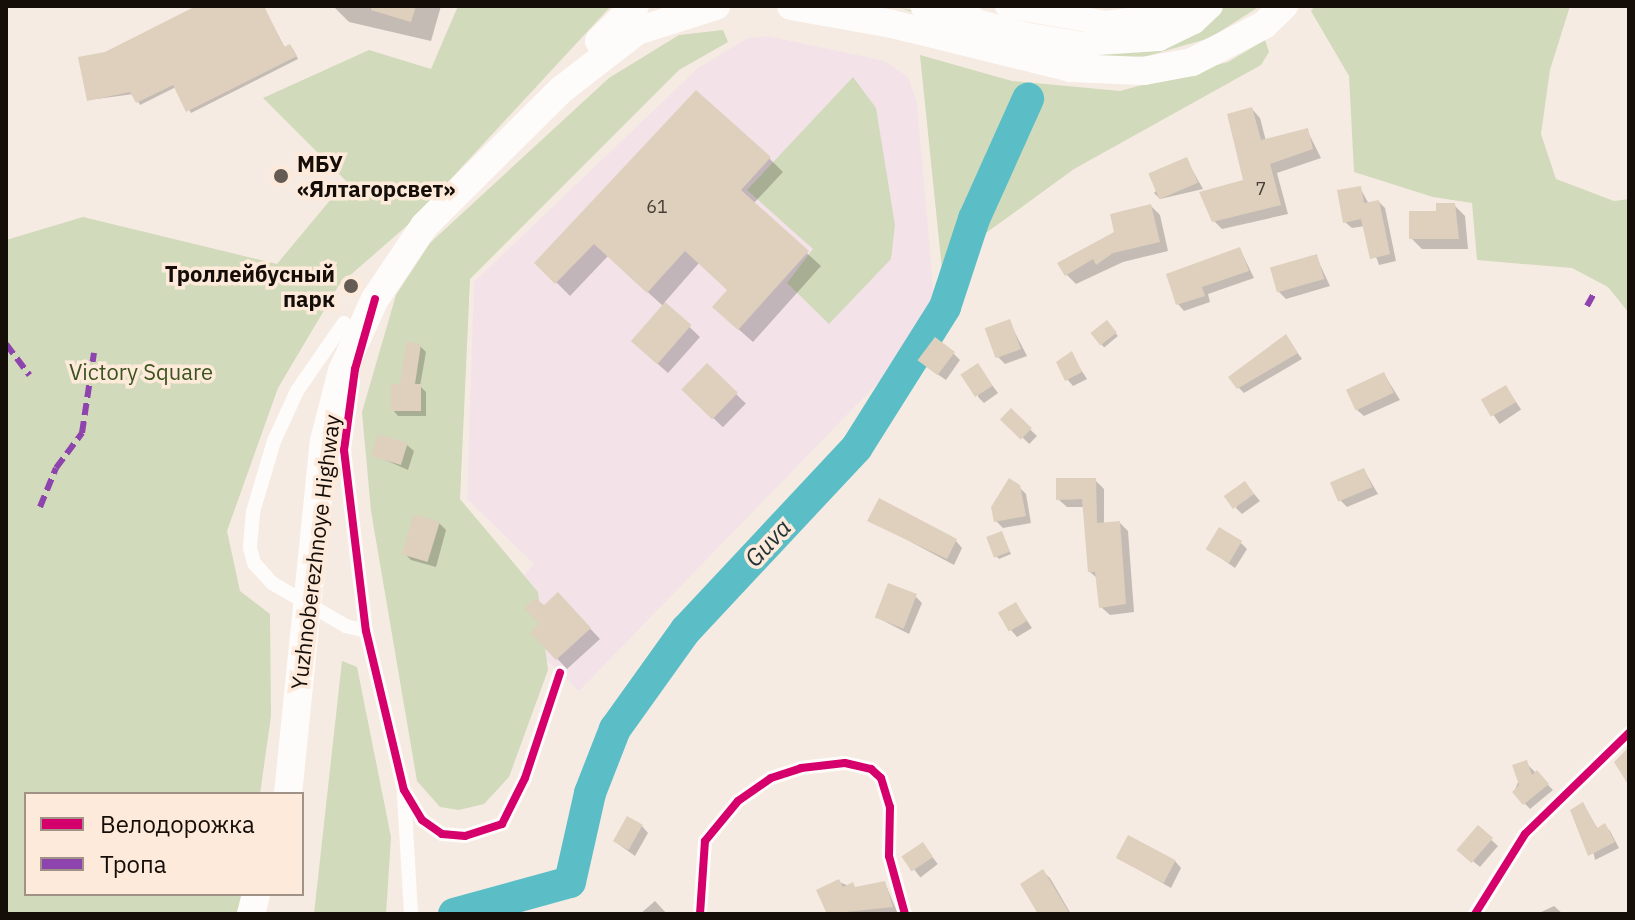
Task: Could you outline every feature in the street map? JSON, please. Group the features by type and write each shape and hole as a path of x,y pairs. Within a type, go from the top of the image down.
{"highway":[{"name":"Yuzhnoberezhnoye Highway","path":"288,792 296,643 317,404 344,323 389,248 417,214 642,16 716,6"},
{"path":"791,6 892,24 1071,68 1144,71 1192,62 1264,25 1284,6"},
{"name":"Yuzhnoberezhnoye Highway","path":"303,573 332,405 352,345 375,299 424,226 561,90 642,16"},
{"name":"Yuzhnoberezhnoye Highway","path":"271,792 296,643"}],"main road":[{"path":"642,16 677,6"},
{"path":"922,6 968,14 1082,44 1159,39 1211,6"},
{"path":"1007,6 1105,23 1162,16 1185,6"}],"street":[{"path":"375,299 355,369 344,450 366,631 404,790 411,914"},
{"path":"344,323 297,391 274,441 253,512 250,548 254,563 272,583 346,626 366,631"},
{"path":"404,790 422,820 442,834 488,832 502,824 525,778 560,673"},
{"path":"1475,914 1525,834 1629,733"},
{"path":"700,914 705,841 738,801 771,778 801,768 845,763 871,769 881,778 890,807 889,856 905,914"}],"shaded area":[{"path":"768,36 885,61 908,77 917,103 935,309 906,354 579,691 493,609 534,564 467,499 474,282 698,68 746,39"}],"green space":[{"name":"Victory Square","path":"458,6 611,6 410,223 339,285 278,388 227,531 240,591 270,614 271,716 260,792 24,792 24,896 245,896 240,914 6,914 6,240 83,217 277,264 346,181 263,98 369,50 431,69"},
{"path":"1225,6 1260,6 1210,38 1147,56 1111,59 954,28 901,8 1054,41 1192,32"},
{"path":"1315,6 1570,6 1550,70 1541,134 1556,179 1614,201 1629,199 1629,313 1608,287 1572,268 1477,260 1472,203 1433,197 1354,172 1349,76 1311,11"},
{"path":"723,30 728,42 679,70 470,279 460,499 538,592 548,670 509,777 484,804 459,810 440,807 417,781 371,511 362,412 396,295 430,243 609,78 679,35"},
{"path":"1265,40 1269,52 1261,65 1074,169 979,238 944,289 920,55 1012,81 1120,91 1228,62"},
{"path":"853,77 876,108 895,225 891,259 829,324 787,283 813,249 747,190"},
{"path":"342,661 357,667 391,837 386,914 314,914"}],"building":[{"path":"196,6 264,6 284,47 290,44 297,56 186,112 173,85 136,103 130,92 87,101 78,57 105,52"},
{"path":"372,6 416,6 411,22 371,10"},
{"path":"696,90 771,157 741,190 809,251 738,330 712,307 727,290 685,251 647,293 594,244 555,284 534,263"},
{"path":"1252,107 1261,140 1308,128 1313,149 1270,164 1281,205 1212,222 1199,192 1243,180 1227,114"},
{"path":"1187,157 1198,183 1159,199 1148,173"},
{"path":"1361,186 1364,203 1379,200 1390,254 1370,259 1361,219 1343,223 1337,190"},
{"path":"1436,203 1455,203 1459,239 1409,239 1409,211 1436,211"},
{"path":"1151,204 1160,242 1113,253 1096,265 1093,259 1065,276 1057,263 1114,232 1110,214"},
{"path":"1240,247 1249,271 1202,287 1205,296 1176,305 1166,274"},
{"path":"1317,254 1324,279 1277,292 1270,268"},
{"path":"665,302 691,325 657,364 631,341"},
{"path":"1010,319 1021,349 996,358 985,328"},
{"path":"1107,320 1117,333 1100,346 1090,333"},
{"path":"1286,334 1298,353 1237,389 1228,377"},
{"path":"935,337 955,352 938,375 918,360"},
{"path":"406,342 421,344 415,384 421,384 421,411 391,411 391,384 400,384"},
{"path":"1072,351 1082,372 1065,381 1056,362"},
{"path":"707,363 738,393 712,419 681,390"},
{"path":"978,363 993,386 975,397 960,374"},
{"path":"1384,372 1394,393 1356,411 1346,390"},
{"path":"1506,385 1516,402 1491,417 1481,400"},
{"path":"1011,408 1032,428 1021,440 1000,420"},
{"path":"378,434 408,443 401,465 371,456"},
{"path":"1364,468 1372,487 1338,502 1330,482"},
{"path":"1009,478 1020,485 1026,516 994,522 991,507"},
{"path":"1056,478 1096,478 1097,523 1120,521 1126,604 1099,608 1095,572 1088,572 1082,499 1056,500"},
{"path":"1245,481 1254,494 1233,509 1224,496"},
{"path":"879,498 957,539 947,559 867,521"},
{"path":"414,514 440,522 428,562 402,554"},
{"path":"1219,527 1242,541 1229,563 1206,549"},
{"path":"1002,531 1010,552 994,558 986,537"},
{"path":"888,583 917,594 904,629 875,618"},
{"path":"558,592 591,628 556,660 530,633 539,624 524,608 535,598 544,605"},
{"path":"1016,602 1027,621 1009,632 998,612"},
{"path":"1629,747 1629,786 1614,762"},
{"path":"1527,760 1532,775 1537,770 1549,784 1523,805 1512,792 1519,785 1512,765"},
{"path":"1583,802 1597,828 1605,823 1615,842 1588,856 1570,810"},
{"path":"627,816 643,825 629,850 613,841"},
{"path":"1478,825 1493,838 1471,863 1456,850"},
{"path":"1128,835 1176,860 1163,883 1116,858"},
{"path":"923,842 933,857 912,871 901,857"},
{"path":"1043,869 1070,914 1038,914 1020,884"},
{"path":"839,879 843,887 853,882 855,887 885,881 893,907 827,914 816,890"}],"waterway":[{"name":"Guva","path":"454,914 570,882 590,793 615,729 686,630 857,447 945,307 974,219 1028,99"}],"marked path":[{"path":"1587,306 1593,295"},
{"path":"6,344 29,375"},
{"path":"40,507 56,468 82,433 94,353"}],"cycle path":[{"path":"375,299 355,369 344,450 366,631 404,790 422,820 442,834 465,836 502,824 525,778 560,673"},
{"path":"1475,914 1525,834 1629,733"},
{"path":"700,914 705,841 738,801 771,778 801,768 845,763 871,769 881,778 890,807 889,856 905,914"}],"place":[{"name":"МБУ «Ялтагорсвет»","path":"281,176"},
{"name":"Троллейбусный парк","path":"351,286"}]}
